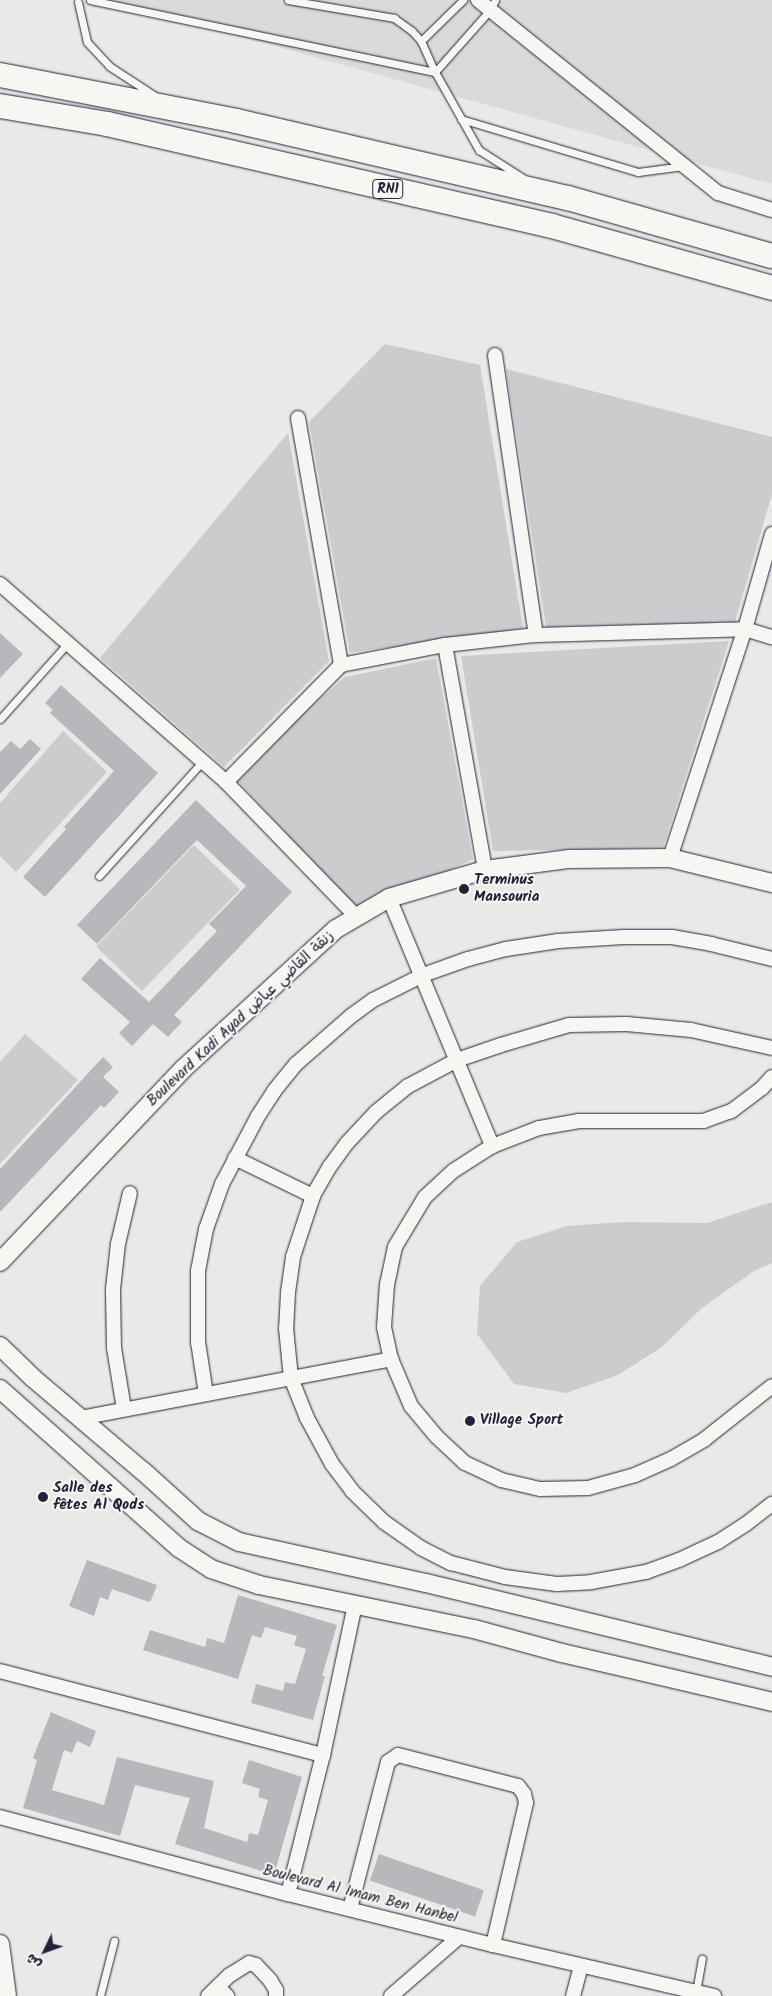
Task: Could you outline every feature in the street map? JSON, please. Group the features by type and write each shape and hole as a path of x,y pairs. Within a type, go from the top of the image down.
{"highway":[{"name":"RN1","path":"0,75 236,121 557,195 772,256"},
{"name":"RN1","path":"0,106 107,124 552,226 772,288"}],"street":[{"path":"478,0 492,5 718,193 772,210"},
{"path":"495,355 536,635"},
{"path":"298,418 341,666"},
{"path":"670,858 745,629 772,534"},
{"path":"0,584 226,782 356,916"},
{"path":"226,782 341,666 445,645 536,635 745,629 772,637"},
{"path":"445,645 485,870"},
{"name":"Boulevard Kadi Ayad زنقة القاضي عياض","path":"0,1262 183,1069 336,929 389,898 485,870 569,859 670,858 772,883"},
{"path":"389,898 458,1060 492,1146"},
{"path":"206,1394 198,1342 198,1271 206,1230 222,1184 258,1116 296,1064 319,1042 373,1000 423,976 468,959 506,949 558,941 624,937 672,937 711,944 772,959"},
{"path":"772,1048 691,1030 599,1023 569,1025 501,1044 458,1060 408,1086 376,1112 341,1150 314,1196 293,1258 286,1328 291,1378 307,1418 332,1464 352,1491 384,1522 421,1548 460,1565 504,1577 557,1584 591,1582 646,1572 718,1542 772,1504"},
{"path":"772,1077 762,1088 731,1111 704,1121 579,1121 539,1128 492,1146 453,1171 425,1197 395,1246 387,1284 384,1328 391,1359 411,1406 437,1437 466,1462 501,1480 540,1489 588,1488 635,1476 705,1439 772,1386"},
{"path":"235,1158 314,1196"},
{"path":"124,1409 114,1348 114,1289 118,1244 130,1193"},
{"path":"0,1346 198,1521 239,1542 426,1583 772,1667"},
{"path":"80,1418 391,1359"},
{"path":"0,1389 179,1548 211,1569 259,1585 474,1629 572,1655 772,1702"},
{"path":"288,1894 323,1755 355,1604"},
{"path":"0,1671 323,1755"},
{"path":"350,1908 388,1762 398,1755 518,1786 524,1794 526,1803 494,1945"},
{"name":"Boulevard Al Imam Ben Hanbel","path":"0,1817 288,1894 350,1908 459,1937 714,1996"},
{"path":"391,1996 459,1937"},
{"path":"0,1944 7,1996"},
{"path":"217,1993 230,1975 249,1963 256,1965 270,1980 276,1990 276,1996"},
{"path":"573,1996 581,1966"}],"lane":[{"path":"86,0 75,1 87,42 104,60 140,87 179,110"},
{"path":"90,0 435,72"},
{"path":"288,0 394,18 412,31 421,41 435,72 479,150 505,168 557,195"},
{"path":"421,41 463,0"},
{"path":"435,72 492,5"},
{"path":"461,119 638,172 684,166"},
{"path":"0,719 68,643"},
{"path":"99,876 203,762"},
{"path":"100,1996 114,1940"},
{"path":"696,1992 702,1959"}],"shaded area":[{"path":"109,0 772,0 772,184"},
{"path":"385,344 480,365 523,628 350,653 309,422"},
{"path":"506,369 772,437 772,494 735,622 546,627"},
{"path":"288,433 329,661 224,767 100,658"},
{"path":"729,641 663,848 493,851 461,656"},
{"path":"436,658 473,859 361,913 232,775 345,677"},
{"path":"63,731 107,772 16,872 0,856 0,803"},
{"path":"194,845 240,889 142,991 96,946"},
{"path":"25,1034 78,1080 0,1164 0,1062"},
{"path":"772,1202 772,1263 754,1271 702,1308 662,1347 618,1375 566,1393 514,1384 477,1334 480,1286 517,1242 567,1226 623,1222 707,1223"}],"building":[{"path":"0,633 23,654 0,678"},
{"path":"61,685 158,773 45,897 23,877 114,771 50,713 53,710 45,703"},
{"path":"30,739 41,749 0,794 0,752 11,741 20,749"},
{"path":"196,800 292,892 174,1015 182,1022 168,1037 153,1024 132,1046 119,1033 130,1022 81,979 100,958 149,1002 217,931 209,924 246,886 197,840 97,944 77,925"},
{"path":"103,1057 113,1067 103,1077 119,1092 104,1108 101,1105 0,1212 0,1169"},
{"path":"87,1560 157,1585 151,1600 149,1602 112,1589 108,1600 100,1597 94,1616 69,1606"},
{"path":"238,1595 337,1625 322,1676 325,1676 313,1720 251,1703 256,1684 283,1691 285,1682 295,1684 306,1649 294,1645 297,1636 265,1627 261,1638 252,1635 238,1679 143,1650 150,1630 205,1647 207,1638 224,1643"},
{"path":"51,1712 96,1731 90,1747 77,1741 72,1753 64,1750 52,1790 104,1805 117,1757 214,1781 204,1828 247,1842 249,1833 258,1835 268,1800 258,1797 260,1789 242,1783 249,1760 302,1777 274,1875 175,1844 190,1798 135,1785 120,1836 23,1808 37,1760 33,1758"},
{"path":"379,1854 484,1890 475,1917 370,1880"}],"place":[{"name":"Terminus Mansouria","path":"464,889"},
{"name":"Village Sport","path":"470,1421"},
{"name":"Salle des fêtes Al Qods","path":"43,1497"}]}
